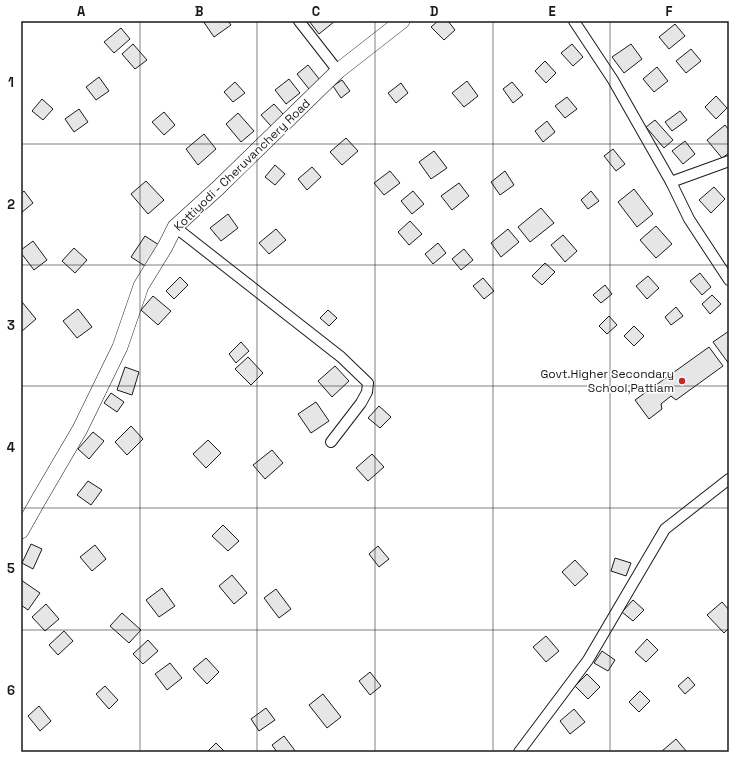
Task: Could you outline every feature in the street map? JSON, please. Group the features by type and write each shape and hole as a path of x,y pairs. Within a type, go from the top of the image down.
{"main road":[{"name":"Kottiyodi - Cheruvanchery Road","path":"21,531 38,499 80,429 120,347 141,286 175,227 218,188 338,71 402,21"}],"street":[{"path":"299,21 338,71"},
{"path":"574,21 613,80 671,182 690,219 729,280"},
{"path":"671,182 729,161"},
{"path":"175,227 341,357 368,383 367,392 361,403 331,442"},
{"path":"519,752 588,660 664,529 729,479"}],"building":[{"path":"203,21 228,21 231,25 214,37"},
{"path":"309,21 335,21 319,34"},
{"path":"438,21 448,21 455,30 444,40 431,27"},
{"path":"675,24 685,36 669,49 659,37"},
{"path":"121,28 130,39 114,53 104,42"},
{"path":"133,44 147,60 135,69 122,54"},
{"path":"572,44 583,57 573,66 561,53"},
{"path":"631,44 642,59 624,73 612,57"},
{"path":"691,49 701,61 686,73 676,61"},
{"path":"545,61 556,73 546,83 535,71"},
{"path":"308,65 320,80 309,89 297,74"},
{"path":"657,67 668,81 654,92 643,79"},
{"path":"99,77 109,91 96,100 86,87"},
{"path":"289,79 300,93 286,104 275,90"},
{"path":"342,80 350,91 341,98 333,86"},
{"path":"467,81 478,96 464,107 452,93"},
{"path":"235,82 245,93 233,102 224,92"},
{"path":"512,82 523,95 513,103 503,89"},
{"path":"401,83 408,93 396,103 388,93"},
{"path":"716,96 727,108 716,119 705,107"},
{"path":"567,97 577,109 565,118 555,106"},
{"path":"42,99 53,109 43,120 32,111"},
{"path":"274,104 284,115 271,126 261,115"},
{"path":"79,109 88,122 74,132 65,119"},
{"path":"680,111 687,120 672,131 665,122"},
{"path":"164,112 175,125 164,135 152,122"},
{"path":"238,113 254,131 241,142 226,124"},
{"path":"655,120 673,140 664,148 646,127"},
{"path":"547,121 555,132 543,142 535,131"},
{"path":"725,125 729,130 729,153 722,158 707,140"},
{"path":"204,134 216,149 198,165 186,149"},
{"path":"346,138 358,151 342,165 330,152"},
{"path":"685,141 695,154 683,164 672,151"},
{"path":"613,149 625,164 616,171 604,156"},
{"path":"434,151 447,168 431,179 419,162"},
{"path":"275,165 285,174 275,185 265,177"},
{"path":"312,167 321,177 307,190 298,179"},
{"path":"390,171 400,183 384,195 374,183"},
{"path":"505,171 514,185 500,195 491,182"},
{"path":"146,181 164,200 148,214 131,194"},
{"path":"459,183 469,196 452,210 441,196"},
{"path":"714,187 725,199 711,213 699,200"},
{"path":"634,189 653,214 637,227 618,202"},
{"path":"24,191 33,203 21,213 21,194"},
{"path":"413,191 424,204 412,214 401,201"},
{"path":"591,191 599,201 588,209 581,200"},
{"path":"541,208 554,223 530,242 518,227"},
{"path":"228,214 238,228 221,241 210,228"},
{"path":"410,221 422,234 409,245 398,232"},
{"path":"656,226 672,244 656,258 640,240"},
{"path":"276,229 286,240 269,254 259,243"},
{"path":"508,229 519,242 501,257 491,243"},
{"path":"563,235 577,251 565,262 551,245"},
{"path":"145,236 159,245 145,266 131,257"},
{"path":"33,241 47,260 34,270 21,253 21,250"},
{"path":"438,243 446,253 433,264 425,254"},
{"path":"74,248 87,260 75,273 62,261"},
{"path":"464,249 473,260 461,270 452,259"},
{"path":"545,263 555,272 542,285 532,276"},
{"path":"700,273 711,287 702,295 690,281"},
{"path":"648,276 659,288 647,299 636,286"},
{"path":"180,277 188,285 174,299 166,291"},
{"path":"483,278 494,291 484,299 473,286"},
{"path":"605,285 612,294 601,303 593,295"},
{"path":"712,295 721,304 710,314 702,304"},
{"path":"153,296 171,311 158,325 141,310"},
{"path":"22,302 36,319 21,332 21,303"},
{"path":"676,307 683,316 671,325 665,317"},
{"path":"78,309 92,327 77,338 63,321"},
{"path":"328,310 337,318 329,326 320,318"},
{"path":"609,316 617,325 607,334 599,326"},
{"path":"634,326 644,336 634,346 624,336"},
{"path":"729,331 729,364 713,342"},
{"path":"241,342 249,351 236,363 229,354"},
{"name":"Govt.Higher Secondary School,Pattiam","path":"709,347 723,366 676,400 671,396 661,404 662,409 649,419 635,400"},
{"path":"248,357 263,373 251,385 235,369"},
{"path":"335,366 349,381 332,397 318,381"},
{"path":"125,367 139,372 132,395 117,390"},
{"path":"111,393 124,402 117,412 104,403"},
{"path":"316,402 329,421 311,433 298,414"},
{"path":"379,406 391,417 380,428 368,418"},
{"path":"131,426 143,439 127,455 115,442"},
{"path":"93,432 104,441 89,459 78,449"},
{"path":"208,440 221,453 206,468 193,454"},
{"path":"272,450 283,463 265,479 253,465"},
{"path":"372,454 384,467 368,481 356,468"},
{"path":"88,481 102,490 91,505 77,495"},
{"path":"223,525 239,541 228,551 212,536"},
{"path":"31,544 42,549 33,569 22,563"},
{"path":"95,545 106,559 92,571 80,557"},
{"path":"378,546 389,559 379,567 369,554"},
{"path":"615,558 631,563 626,576 611,571"},
{"path":"575,560 588,574 575,586 562,572"},
{"path":"232,575 247,593 234,604 219,586"},
{"path":"21,580 40,593 28,610 21,605"},
{"path":"162,588 175,606 159,617 146,600"},
{"path":"276,589 291,609 279,618 264,598"},
{"path":"633,600 644,610 633,621 622,612"},
{"path":"722,602 729,610 729,628 724,633 707,615"},
{"path":"46,604 59,619 45,631 32,617"},
{"path":"122,613 141,630 129,643 110,626"},
{"path":"64,631 73,641 58,655 49,645"},
{"path":"546,636 559,651 546,662 533,647"},
{"path":"647,639 658,650 646,662 635,652"},
{"path":"148,640 158,651 143,664 133,654"},
{"path":"602,651 615,660 608,671 594,663"},
{"path":"206,658 219,672 207,684 193,669"},
{"path":"170,663 182,678 167,690 155,674"},
{"path":"370,672 381,686 370,695 359,681"},
{"path":"587,674 600,687 588,699 575,686"},
{"path":"688,677 695,685 685,694 678,686"},
{"path":"105,686 118,700 109,709 96,694"},
{"path":"640,691 650,701 639,712 629,702"},
{"path":"323,694 341,717 327,728 309,705"},
{"path":"39,706 51,721 40,731 28,716"},
{"path":"266,708 275,720 259,731 251,719"},
{"path":"574,709 585,722 570,734 560,721"},
{"path":"284,736 296,752 277,752 272,745"},
{"path":"676,739 687,752 662,751"},
{"path":"216,743 225,752 207,752"}],"place":[{"name":"Govt.Higher Secondary School,Pattiam","path":"682,381"}]}
